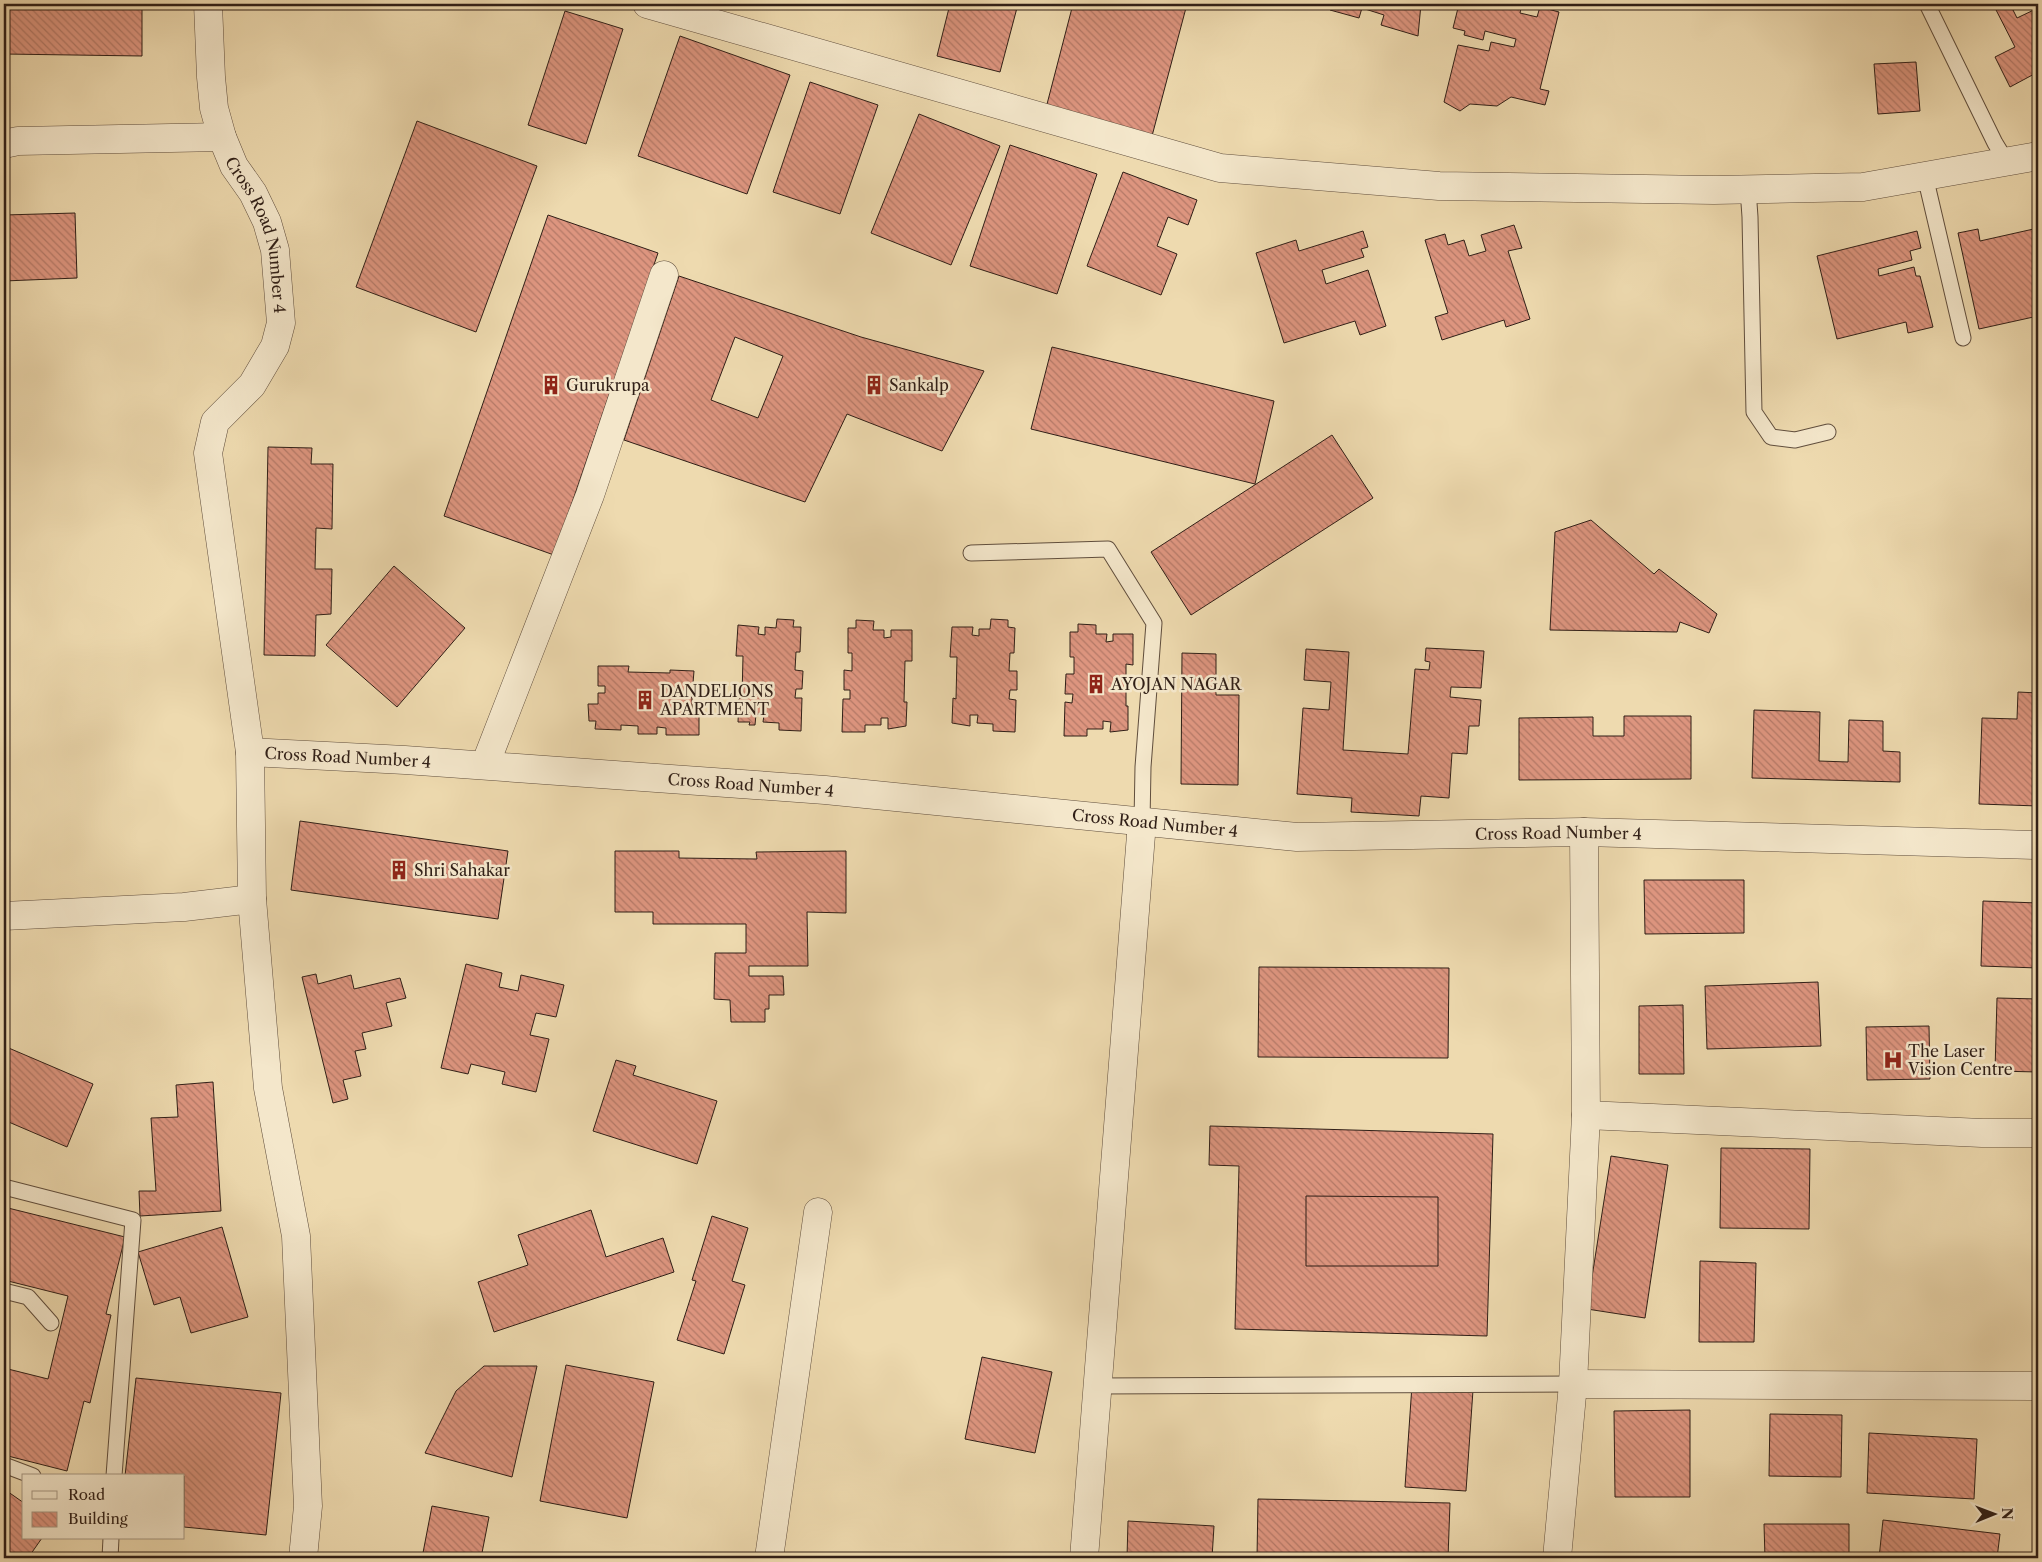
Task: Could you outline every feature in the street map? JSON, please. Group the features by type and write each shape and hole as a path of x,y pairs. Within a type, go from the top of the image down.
{"street":[{"name":"Cross Road Number 4","path":"208,4 214,108 222,137 234,166 253,193 267,222 275,250 281,323 275,346 252,385 215,422 208,453 250,752 485,765 825,790 1297,837 1584,832 2038,845"},
{"path":"647,4 1220,168 1439,186 1748,189 1863,187 2038,156"},
{"path":"4,144 18,141 222,137"},
{"path":"485,765 590,495 664,275"},
{"path":"250,752 252,899 268,1088 296,1236 308,1506 303,1558"},
{"path":"1084,1558 1142,822"},
{"path":"1556,1558 1573,1384 1586,1115 1584,832"},
{"path":"4,916 184,907 252,899"},
{"path":"1586,1115 1982,1133 2038,1133"},
{"path":"769,1558 818,1212"},
{"path":"1573,1384 2038,1386"}],"lane":[{"path":"1927,4 1995,143 2006,161"},
{"path":"1925,176 1963,338"},
{"path":"1748,189 1754,412 1771,438 1795,440 1828,432"},
{"path":"971,553 1108,549 1154,623 1143,767 1142,822"},
{"path":"4,1186 133,1220 114,1474"},
{"path":"4,1292 28,1297 51,1323"},
{"path":"1097,1386 1573,1384"},
{"path":"4,1465 28,1474"},
{"path":"110,1558 111,1540"}],"building":[{"path":"4,4 142,4 142,56 4,54"},
{"path":"950,4 1018,4 1000,72 937,56"},
{"path":"1073,4 1187,4 1152,136 1046,108"},
{"path":"1332,4 1421,4 1418,36 1381,25 1384,15 1362,8 1359,18 1330,10"},
{"path":"1459,4 1522,4 1520,13 1537,17 1540,7 1559,12 1540,89 1549,91 1545,105 1511,97 1497,106 1470,104 1460,111 1444,102 1458,45 1489,51 1491,42 1514,47 1516,39 1485,31 1483,40 1464,35 1465,31 1453,28"},
{"path":"1993,4 2025,4 2013,10 2017,18 2038,8 2038,72 2010,87 1995,57 2015,47"},
{"path":"565,11 623,29 586,144 528,125"},
{"path":"680,36 790,75 747,194 638,156"},
{"path":"1916,62 1920,111 1878,114 1874,64"},
{"path":"810,82 878,105 840,214 773,192"},
{"path":"919,114 1000,146 951,265 871,233"},
{"path":"417,121 537,166 476,332 356,287"},
{"path":"1010,145 1097,174 1057,294 970,266"},
{"path":"1123,172 1197,200 1188,225 1168,217 1157,246 1177,254 1161,295 1087,266"},
{"path":"75,213 77,278 4,281 4,215"},
{"name":"Gurukrupa","path":"548,215 658,253 554,555 444,516"},
{"path":"1514,225 1522,248 1508,251 1530,319 1506,327 1504,320 1442,340 1435,317 1448,313 1425,240 1445,234 1448,245 1464,240 1469,256 1486,251 1481,235"},
{"path":"2038,228 2038,316 1979,329 1958,233 1978,229 1980,241"},
{"path":"1363,231 1368,247 1361,249 1364,257 1322,270 1326,284 1368,270 1386,326 1360,335 1355,321 1284,343 1256,253 1296,240 1299,251"},
{"path":"1917,231 1921,248 1910,251 1912,260 1878,269 1879,276 1914,267 1916,276 1920,276 1933,327 1908,333 1906,322 1837,339 1817,256"},
{"name":"Sankalp","path":"679,276 861,337 984,371 942,451 847,414 805,502 624,440","holes":["735,337 783,356 758,418 711,400"]},
{"path":"1052,347 1274,401 1255,484 1031,429"},
{"path":"1332,435 1373,498 1191,615 1151,552"},
{"path":"268,447 312,448 311,464 333,464 332,529 316,528 315,569 332,569 331,614 316,615 315,656 264,655"},
{"path":"1591,520 1654,574 1659,569 1717,614 1709,633 1680,622 1677,632 1550,630 1555,532"},
{"path":"394,566 465,628 397,707 326,645"},
{"path":"777,619 794,620 793,627 801,627 800,652 796,652 795,670 803,671 802,689 796,689 795,698 802,698 801,731 779,730 779,723 763,722 764,715 756,714 755,725 749,725 750,722 738,722 739,698 742,698 743,656 736,656 738,625 759,627 758,634 765,635 765,627 776,628"},
{"path":"991,619 1008,620 1008,627 1015,628 1014,653 1010,653 1009,671 1017,671 1017,690 1010,690 1009,699 1016,700 1015,732 993,731 993,724 977,723 978,715 970,715 970,726 952,723 953,698 956,699 957,657 950,657 952,627 973,627 972,635 979,636 979,629 990,629"},
{"path":"856,620 874,621 873,630 884,630 884,638 891,637 891,630 912,630 912,661 905,661 904,702 907,702 906,726 888,729 888,718 881,718 881,725 865,725 865,732 842,732 843,699 850,699 850,690 844,690 844,670 852,671 852,653 848,653 848,628 856,628"},
{"name":"AYOJAN NAGAR","path":"1078,624 1096,625 1096,634 1107,634 1106,642 1113,641 1113,634 1133,634 1133,665 1126,664 1128,730 1110,732 1111,722 1103,721 1103,729 1087,729 1087,736 1064,736 1065,702 1072,703 1073,694 1065,694 1066,674 1074,674 1074,657 1070,657 1070,632 1078,632"},
{"path":"1426,648 1484,651 1481,688 1451,687 1450,697 1481,700 1479,726 1469,726 1467,754 1452,753 1449,798 1421,796 1419,816 1351,812 1352,798 1297,794 1303,708 1329,710 1331,682 1304,680 1306,649 1349,652 1343,750 1408,754 1415,669 1429,670 1430,662 1425,661"},
{"path":"1182,653 1216,654 1216,695 1239,695 1238,785 1181,784"},
{"name":"DANDELIONS APARTMENT","path":"598,666 629,666 628,672 670,673 670,670 694,671 693,683 695,683 695,689 685,689 685,697 692,697 692,713 699,713 699,735 666,735 666,728 657,727 657,734 638,734 638,726 621,725 621,730 595,729 596,721 589,721 588,704 598,704 598,693 605,693 605,686 598,686"},
{"path":"2018,692 2038,693 2038,806 1979,804 1982,718 2017,719"},
{"path":"1754,710 1820,712 1819,761 1848,762 1849,720 1883,721 1883,751 1900,752 1900,782 1752,778"},
{"path":"1624,716 1691,716 1691,779 1519,780 1519,718 1593,717 1593,736 1624,736"},
{"name":"Shri Sahakar","path":"300,821 508,851 498,919 291,890"},
{"path":"615,851 679,851 679,858 757,859 756,852 846,851 846,913 807,912 808,966 749,966 749,976 783,976 784,995 769,995 769,1009 765,1009 765,1022 731,1022 730,1000 714,999 715,953 746,953 746,924 653,924 653,912 615,912"},
{"path":"1644,880 1744,880 1744,933 1645,934"},
{"path":"1983,901 2038,903 2038,968 1981,966"},
{"path":"466,964 502,973 499,987 518,991 521,975 564,985 556,1017 536,1013 530,1035 549,1039 536,1092 502,1084 505,1072 471,1064 468,1074 441,1068"},
{"path":"1259,967 1449,968 1448,1058 1258,1057"},
{"path":"316,974 318,984 351,975 354,989 400,978 406,998 386,1003 392,1026 362,1033 366,1049 355,1051 361,1076 343,1080 348,1099 333,1103 302,977"},
{"path":"1818,982 1821,1046 1707,1049 1705,986"},
{"path":"1997,998 2038,999 2038,1072 1995,1071"},
{"path":"1683,1005 1684,1074 1639,1074 1639,1006"},
{"path":"1929,1026 1930,1079 1867,1080 1866,1027"},
{"path":"4,1046 93,1084 67,1147 4,1120"},
{"path":"616,1060 636,1066 633,1075 717,1101 697,1164 593,1131"},
{"path":"213,1082 221,1211 140,1216 139,1191 156,1191 151,1118 178,1117 176,1085"},
{"path":"1210,1126 1493,1134 1487,1336 1235,1329 1239,1166 1209,1165"},
{"path":"1721,1148 1810,1149 1809,1229 1720,1228"},
{"path":"1611,1156 1668,1165 1645,1318 1587,1309"},
{"path":"1306,1196 1438,1197 1438,1266 1306,1266"},
{"path":"4,1207 125,1237 106,1314 111,1315 90,1403 84,1401 67,1471 4,1455 4,1368 48,1379 68,1296 4,1280"},
{"path":"591,1210 606,1257 663,1238 674,1272 494,1332 478,1282 528,1265 518,1235"},
{"path":"712,1216 748,1228 732,1281 745,1285 724,1354 677,1340 696,1281 692,1280"},
{"path":"222,1227 248,1317 191,1333 180,1297 154,1305 138,1252"},
{"path":"1700,1261 1756,1263 1754,1342 1699,1342"},
{"path":"982,1357 1052,1372 1035,1453 965,1439"},
{"path":"566,1365 654,1382 627,1518 540,1501"},
{"path":"484,1366 537,1366 512,1477 425,1453 456,1391"},
{"path":"136,1378 281,1393 266,1535 185,1527 185,1474 125,1474"},
{"path":"1412,1385 1473,1390 1466,1491 1405,1487"},
{"path":"1690,1410 1690,1497 1615,1497 1614,1411"},
{"path":"1770,1414 1842,1415 1841,1477 1769,1476"},
{"path":"1869,1433 1977,1439 1974,1499 1867,1493"},
{"path":"4,1489 22,1502 22,1540 41,1540 28,1558 14,1558 4,1552"},
{"path":"1258,1499 1450,1503 1448,1558 1257,1558"},
{"path":"432,1506 489,1517 481,1558 422,1558"},
{"path":"1883,1520 2000,1534 1997,1558 1879,1558"},
{"path":"1128,1521 1214,1526 1212,1558 1127,1558"},
{"path":"1764,1524 1849,1524 1849,1558 1765,1558"}],"place":[{"name":"Gurukrupa","path":"551,385"},
{"name":"Sankalp","path":"874,385"},
{"name":"AYOJAN NAGAR","path":"1096,684"},
{"name":"DANDELIONS APARTMENT","path":"645,700"},
{"name":"Shri Sahakar","path":"399,870"},
{"name":"The Laser Vision Centre","path":"1893,1060"}]}
